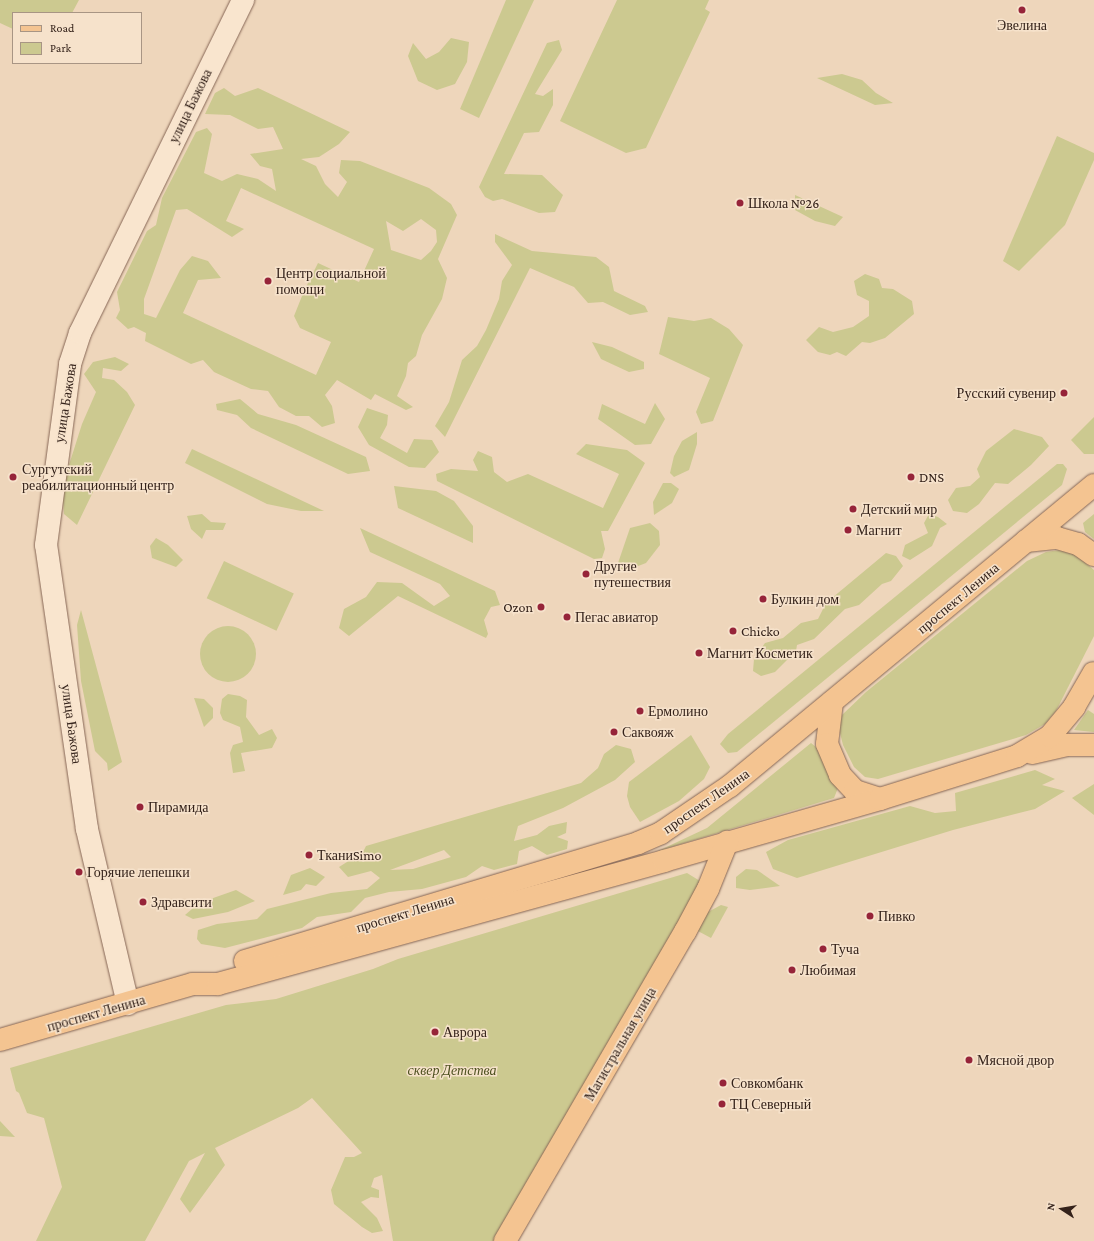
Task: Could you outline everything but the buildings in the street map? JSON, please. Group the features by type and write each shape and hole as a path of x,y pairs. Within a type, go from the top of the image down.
{"main road":[{"name":"проспект Ленина","path":"0,1040 193,984 215,970 638,843 684,819 724,790 1094,485"},
{"path":"1026,542 1057,538 1078,544 1094,555"},
{"name":"проспект Ленина","path":"193,984 218,984 880,799 1017,756 1050,736 1074,707 1094,673"},
{"path":"832,702 828,744 840,776 855,791 880,799"},
{"path":"1017,756 1068,745 1094,745"},
{"name":"Магистральная улица","path":"505,1241 688,926 708,889 727,842"}],"street":[{"name":"улица Бажова","path":"128,1004 88,829 46,545 70,364 80,333 243,0"}],"green space":[{"path":"0,0 79,0 73,12 12,12 12,29 0,23"},
{"path":"506,0 534,0 479,118 460,109"},
{"path":"617,0 709,0 705,9 710,12 646,148 626,153 560,121"},
{"path":"451,38 469,42 467,62 455,84 437,90 418,81 408,56 413,43 426,59 439,52"},
{"path":"559,40 562,50 535,94 543,96 553,89 553,105 539,132 524,133 504,174 542,175 563,195 555,212 539,213 502,199 493,201 485,197 479,187 547,43"},
{"path":"842,74 862,80 876,93 893,103 875,105 817,78"},
{"path":"224,88 235,96 258,88 350,132 339,144 319,157 301,159 316,166 325,184 338,197 347,182 339,173 341,160 360,161 429,188 451,204 457,215 438,259 447,278 442,299 422,335 416,356 408,363 406,376 397,396 413,407 406,410 375,394 371,400 337,380 325,395 332,406 335,423 322,427 309,416 296,416 279,407 268,391 251,389 214,372 203,360 191,364 145,341 146,333 134,327 128,329 116,318 120,310 117,292 147,231 156,225 162,198 196,132 207,128 212,134 204,173 222,181 237,174 258,179 276,191 272,169 260,166 250,154 283,149 273,127 258,129 230,115 205,114 215,93","holes":["241,188 374,249 359,282 318,263 304,291 294,316 300,328 331,342 316,375 183,313 198,280 221,278 208,261 192,256 180,270 156,318 144,314 144,299 176,210 187,209 232,237 244,229 226,221","421,219 436,230 437,242 431,251 421,260 391,250 386,221 403,231"]},
{"path":"1057,136 1094,153 1094,160 1065,225 1019,271 1003,261"},
{"path":"795,195 843,217 835,226 815,221 795,210"},
{"path":"495,234 532,251 596,257 609,267 614,291 645,306 648,312 630,315 603,302 588,303 574,287 530,268 445,437 435,426 449,402 462,360 477,346 486,330 499,299 502,281 512,265 495,242"},
{"path":"865,274 879,279 882,288 893,289 912,301 914,314 885,338 870,343 862,342 846,356 837,352 830,355 818,352 806,340 819,327 833,332 853,327 869,316 869,301 857,295 854,281"},
{"path":"668,317 694,321 711,318 729,329 743,345 713,421 701,424 696,412 710,378 659,354"},
{"path":"592,342 612,347 644,362 644,369 629,372 601,359"},
{"path":"115,357 129,364 121,371 103,368 102,378 114,380 127,392 135,405 77,525 64,514 62,487 82,424 96,392 84,374 93,362"},
{"path":"240,399 258,414 296,425 366,457 370,471 348,474 251,428 237,415 217,410 216,404"},
{"path":"655,403 665,419 651,444 635,445 598,419 602,404 645,424"},
{"path":"367,408 388,415 387,425 380,438 407,453 414,439 432,440 439,452 425,468 409,467 369,445 358,427"},
{"path":"1094,417 1094,454 1084,454 1071,440"},
{"path":"1014,429 1042,437 1049,446 1031,465 1008,484 995,483 979,504 967,513 953,511 948,500 956,488 970,486 980,477 977,469 986,451"},
{"path":"697,432 697,444 689,470 674,477 670,473 674,456 682,441"},
{"path":"586,444 627,450 645,463 608,531 601,531 605,549 602,558 594,559 437,481 436,474 451,469 478,471 473,460 478,451 492,457 494,472 507,482 528,474 603,508 619,474 576,454"},
{"path":"192,449 324,511 301,511 267,504 185,463"},
{"path":"1057,464 1063,464 1067,469 1062,485 737,752 728,753 720,744 728,734"},
{"path":"663,483 671,483 679,489 672,503 654,515 653,502"},
{"path":"394,486 436,491 454,501 473,526 473,543 398,508"},
{"path":"202,514 211,522 226,523 223,530 206,530 202,539 191,529 187,516"},
{"path":"929,514 938,517 947,524 940,528 932,546 910,560 902,556 905,545 928,533 924,523"},
{"path":"1094,514 1094,539 1085,532 1083,523"},
{"path":"650,523 659,531 660,545 646,563 625,571 617,566 630,528"},
{"path":"360,528 495,591 500,605 491,607 484,620 488,634 486,638 398,596 349,636 339,628 344,609 366,597 377,582 402,583 434,606 450,596 440,584 370,552"},
{"path":"156,538 168,545 183,560 176,567 152,558 150,546"},
{"path":"1060,550 1076,555 1094,570 1094,636 1056,711 1045,724 1026,735 878,779 865,777 854,767 843,745 839,729 842,715 866,692 1027,561 1046,552"},
{"path":"886,553 896,556 903,566 891,581 882,584 859,605 845,609 814,639 797,645 796,651 775,672 761,676 753,671 754,659 765,643 783,638 801,623 818,619 826,603"},
{"path":"224,561 294,594 276,631 207,598"},
{"path":"81,610 122,762 108,771 107,763 95,751 81,681 77,625"},
{"path":"228,626 239,628 248,634 254,643 256,654 254,665 248,674 239,680 228,682 217,680 208,674 202,665 200,654 202,643 208,634 217,628"},
{"path":"228,694 240,696 247,700 246,717 259,735 272,729 277,738 272,748 241,753 245,771 233,773 230,753 233,745 243,742 240,727 223,720 220,713 222,699"},
{"path":"194,698 204,699 213,708 213,718 204,727"},
{"path":"1088,710 1094,714 1094,732 1074,730"},
{"path":"691,735 710,767 704,779 679,801 640,822 630,807 627,796 629,782"},
{"path":"811,743 816,747 838,788 834,798 658,851 707,828"},
{"path":"616,745 631,749 635,762 615,780 563,808 518,826 514,841 537,835 549,826 567,822 566,833 557,837 568,841 567,849 547,855 532,846 519,851 517,864 494,870 482,866 466,877 422,889 389,892 365,898 351,912 317,917 302,928 225,948 201,944 197,939 198,930 217,924 257,919 267,909 331,893 367,889 380,878 371,871 348,877 339,867 363,852 366,846 581,783 598,768 604,754","holes":["444,850 451,857 413,869 390,870"]},
{"path":"1035,770 1055,779 1042,785 1065,791 1035,809 953,830 797,878 773,869 766,852 788,840 910,806 935,813 956,811 955,793"},
{"path":"1094,784 1094,815 1072,798"},
{"path":"310,868 325,877 316,886 306,884 301,890 283,895 291,875"},
{"path":"746,869 757,870 780,886 750,890 736,888 736,877"},
{"name":"сквер Детства","path":"687,873 700,881 699,890 496,1241 393,1241 382,1175 374,1178 371,1187 379,1190 379,1198 371,1197 361,1202 377,1218 383,1231 372,1233 362,1227 334,1204 331,1190 345,1157 354,1157 362,1153 312,1098 298,1108 215,1148 225,1165 190,1213 180,1199 205,1153 189,1161 145,1241 36,1241 62,1187 44,1118 27,1113 19,1093 16,1091 10,1068 226,1005 276,999 373,969 398,959"},
{"path":"236,890 255,901 228,912 193,919 185,915 199,903"},
{"path":"721,905 728,907 711,938 696,930 708,912"},
{"path":"0,1121 15,1137 0,1136"}],"place":[{"name":"Эвелина","path":"1022,10"},
{"name":"Школа №26","path":"740,203"},
{"name":"Центр социальной помощи","path":"268,281"},
{"name":"Русский сувенир","path":"1064,393"},
{"name":"Сургутский реабилитационный центр","path":"13,477"},
{"name":"DNS","path":"911,477"},
{"name":"Детский мир","path":"853,509"},
{"name":"Магнит","path":"848,530"},
{"name":"Другие путешествия","path":"586,574"},
{"name":"Булкин дом","path":"763,599"},
{"name":"Ozon","path":"541,607"},
{"name":"Пегас авиатор","path":"567,617"},
{"name":"Chicko","path":"733,631"},
{"name":"Магнит Косметик","path":"699,653"},
{"name":"Ермолино","path":"640,711"},
{"name":"Саквояж","path":"614,732"},
{"name":"Пирамида","path":"140,807"},
{"name":"ТканиSimo","path":"309,855"},
{"name":"Горячие лепешки","path":"79,872"},
{"name":"Здравсити","path":"143,902"},
{"name":"Пивко","path":"870,916"},
{"name":"Туча","path":"823,949"},
{"name":"Любимая","path":"792,970"},
{"name":"Аврора","path":"435,1032"},
{"name":"Мясной двор","path":"969,1060"},
{"name":"Совкомбанк","path":"723,1083"},
{"name":"ТЦ Северный","path":"722,1104"}]}
